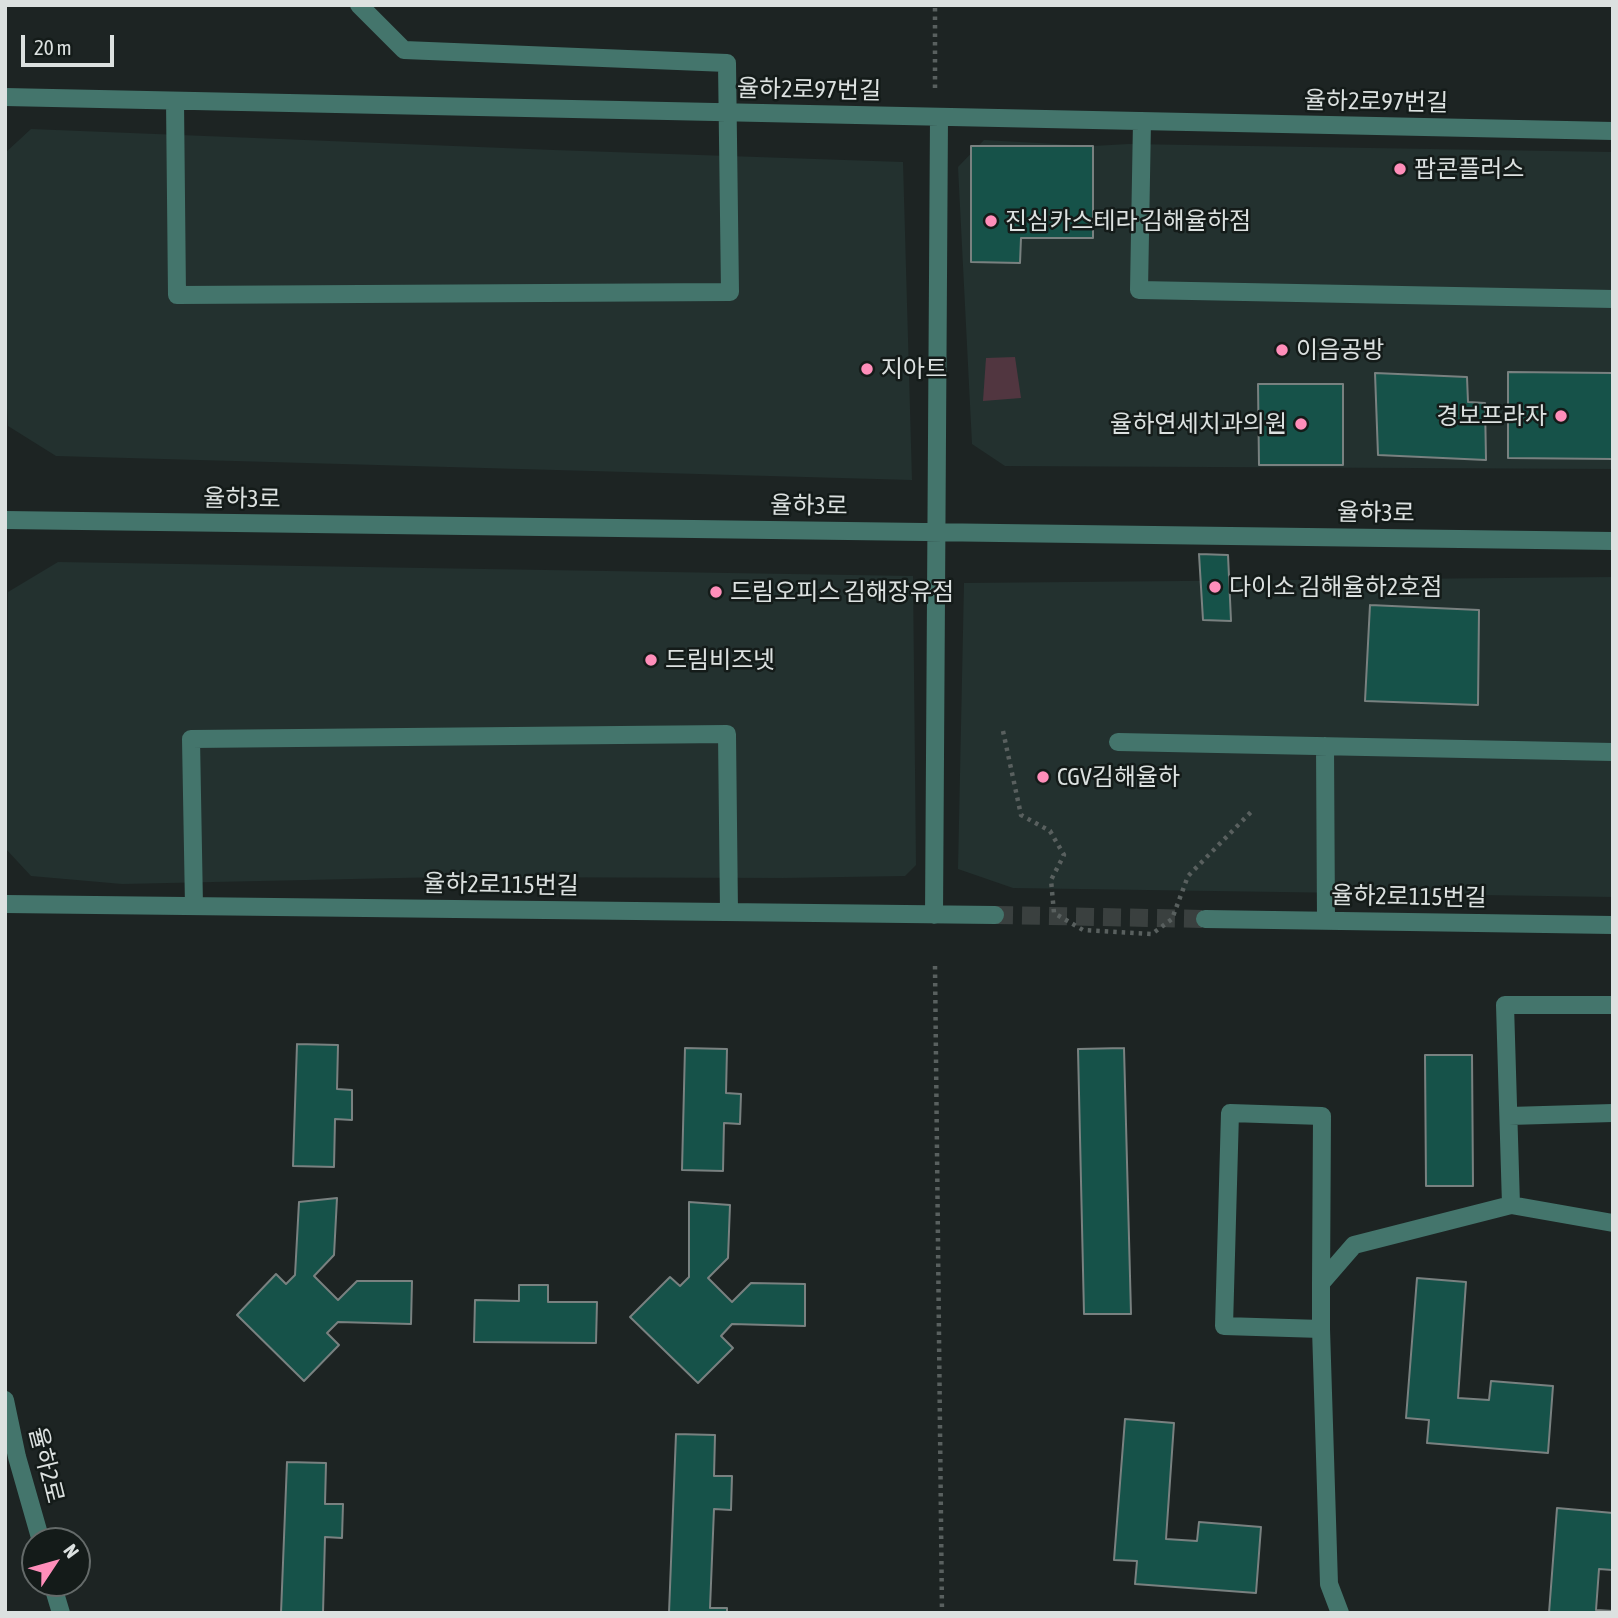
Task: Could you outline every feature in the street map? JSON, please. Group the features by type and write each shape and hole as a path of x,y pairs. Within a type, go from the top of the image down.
{"street":[{"path":"175,101 177,295 730,292 727,63 404,50 359,5"},
{"name":"율하2로97번길","path":"5,97 1613,131"},
{"path":"934,915 939,117"},
{"path":"1142,121 1139,290 1613,299"},
{"name":"율하3로","path":"5,520 1613,541"},
{"path":"194,906 191,739 727,734 729,912"},
{"path":"1118,742 1613,751"},
{"path":"1325,746 1326,921"},
{"name":"율하2로115번길","path":"5,904 995,915"},
{"name":"율하2로115번길","path":"1205,919 1613,925"},
{"path":"1511,1205 1506,1005 1613,1005"},
{"path":"1321,1329 1224,1326 1230,1113 1322,1116 1321,1329 1329,1584 1340,1613"},
{"path":"1509,1116 1613,1113"},
{"path":"1321,1283 1354,1245 1511,1205 1613,1223"},
{"name":"율하2로","path":"5,1400 16,1457 37,1527"}],"path":[{"path":"935,5 935,88"},
{"path":"1003,731 1021,815 1050,831 1064,855 1051,880 1054,913 1083,930 1152,934 1172,919 1188,876 1251,813"},
{"path":"935,966 943,1613"}],"shaded area":[{"path":"31,129 903,162 912,480 56,456 8,426 5,374 5,153"},
{"path":"984,140 1093,146 1129,144 1613,152 1613,469 1005,466 972,444 958,167"},
{"path":"1015,357 1021,398 983,401 986,358"},
{"path":"58,562 913,576 916,865 905,876 783,878 445,877 122,884 31,876 5,848 8,592"},
{"path":"1613,577 1613,897 1013,888 958,869 964,583"}],"building":[{"path":"971,146 1093,146 1093,238 1021,238 1020,263 971,262"},
{"name":"경보프라자","path":"1508,372 1613,373 1613,459 1508,458"},
{"path":"1375,373 1467,377 1468,402 1485,403 1486,460 1378,455"},
{"name":"율하연세치과의원","path":"1258,384 1343,384 1343,465 1259,465"},
{"name":"다이소 김해율하2호점","path":"1199,554 1228,555 1231,621 1203,620"},
{"path":"1370,605 1479,610 1478,705 1365,701"},
{"path":"297,1044 338,1045 337,1089 352,1090 352,1120 335,1119 334,1167 293,1166"},
{"path":"685,1048 727,1049 726,1093 741,1094 740,1124 724,1123 723,1171 682,1170"},
{"path":"1124,1048 1131,1314 1084,1314 1078,1049"},
{"path":"1425,1055 1472,1055 1473,1186 1426,1186"},
{"path":"337,1198 334,1255 314,1276 338,1300 357,1281 412,1281 411,1324 338,1322 327,1333 339,1345 304,1381 237,1315 276,1274 286,1284 295,1275 299,1202"},
{"path":"689,1202 730,1205 728,1258 708,1278 732,1302 751,1283 805,1284 805,1326 732,1324 721,1336 733,1348 698,1383 630,1317 670,1277 680,1286 689,1277"},
{"path":"1417,1278 1466,1282 1458,1398 1489,1400 1491,1381 1553,1386 1548,1453 1427,1443 1429,1420 1406,1418"},
{"path":"519,1285 548,1285 548,1302 597,1302 596,1343 474,1342 475,1300 519,1301"},
{"path":"1125,1419 1174,1423 1166,1539 1197,1541 1199,1522 1261,1527 1256,1593 1135,1584 1137,1561 1114,1560"},
{"path":"676,1434 715,1435 714,1476 732,1476 731,1510 714,1509 710,1608 727,1608 727,1613 669,1613"},
{"path":"287,1462 326,1463 325,1504 343,1504 342,1538 325,1537 323,1613 281,1613"},
{"path":"1557,1508 1613,1513 1612,1570 1599,1569 1596,1610 1613,1613 1549,1613"}],"tunnel":[{"path":"995,915 1205,919"}],"place":[{"name":"팝콘플러스","path":"1400,169"},
{"name":"진심카스테라 김해율하점","path":"991,221"},
{"name":"이음공방","path":"1282,350"},
{"name":"지아트","path":"867,369"},
{"name":"경보프라자","path":"1561,416"},
{"name":"율하연세치과의원","path":"1301,424"},
{"name":"다이소 김해율하2호점","path":"1215,587"},
{"name":"드림오피스 김해장유점","path":"716,592"},
{"name":"드림비즈넷","path":"651,660"},
{"name":"CGV김해율하","path":"1043,777"}]}
